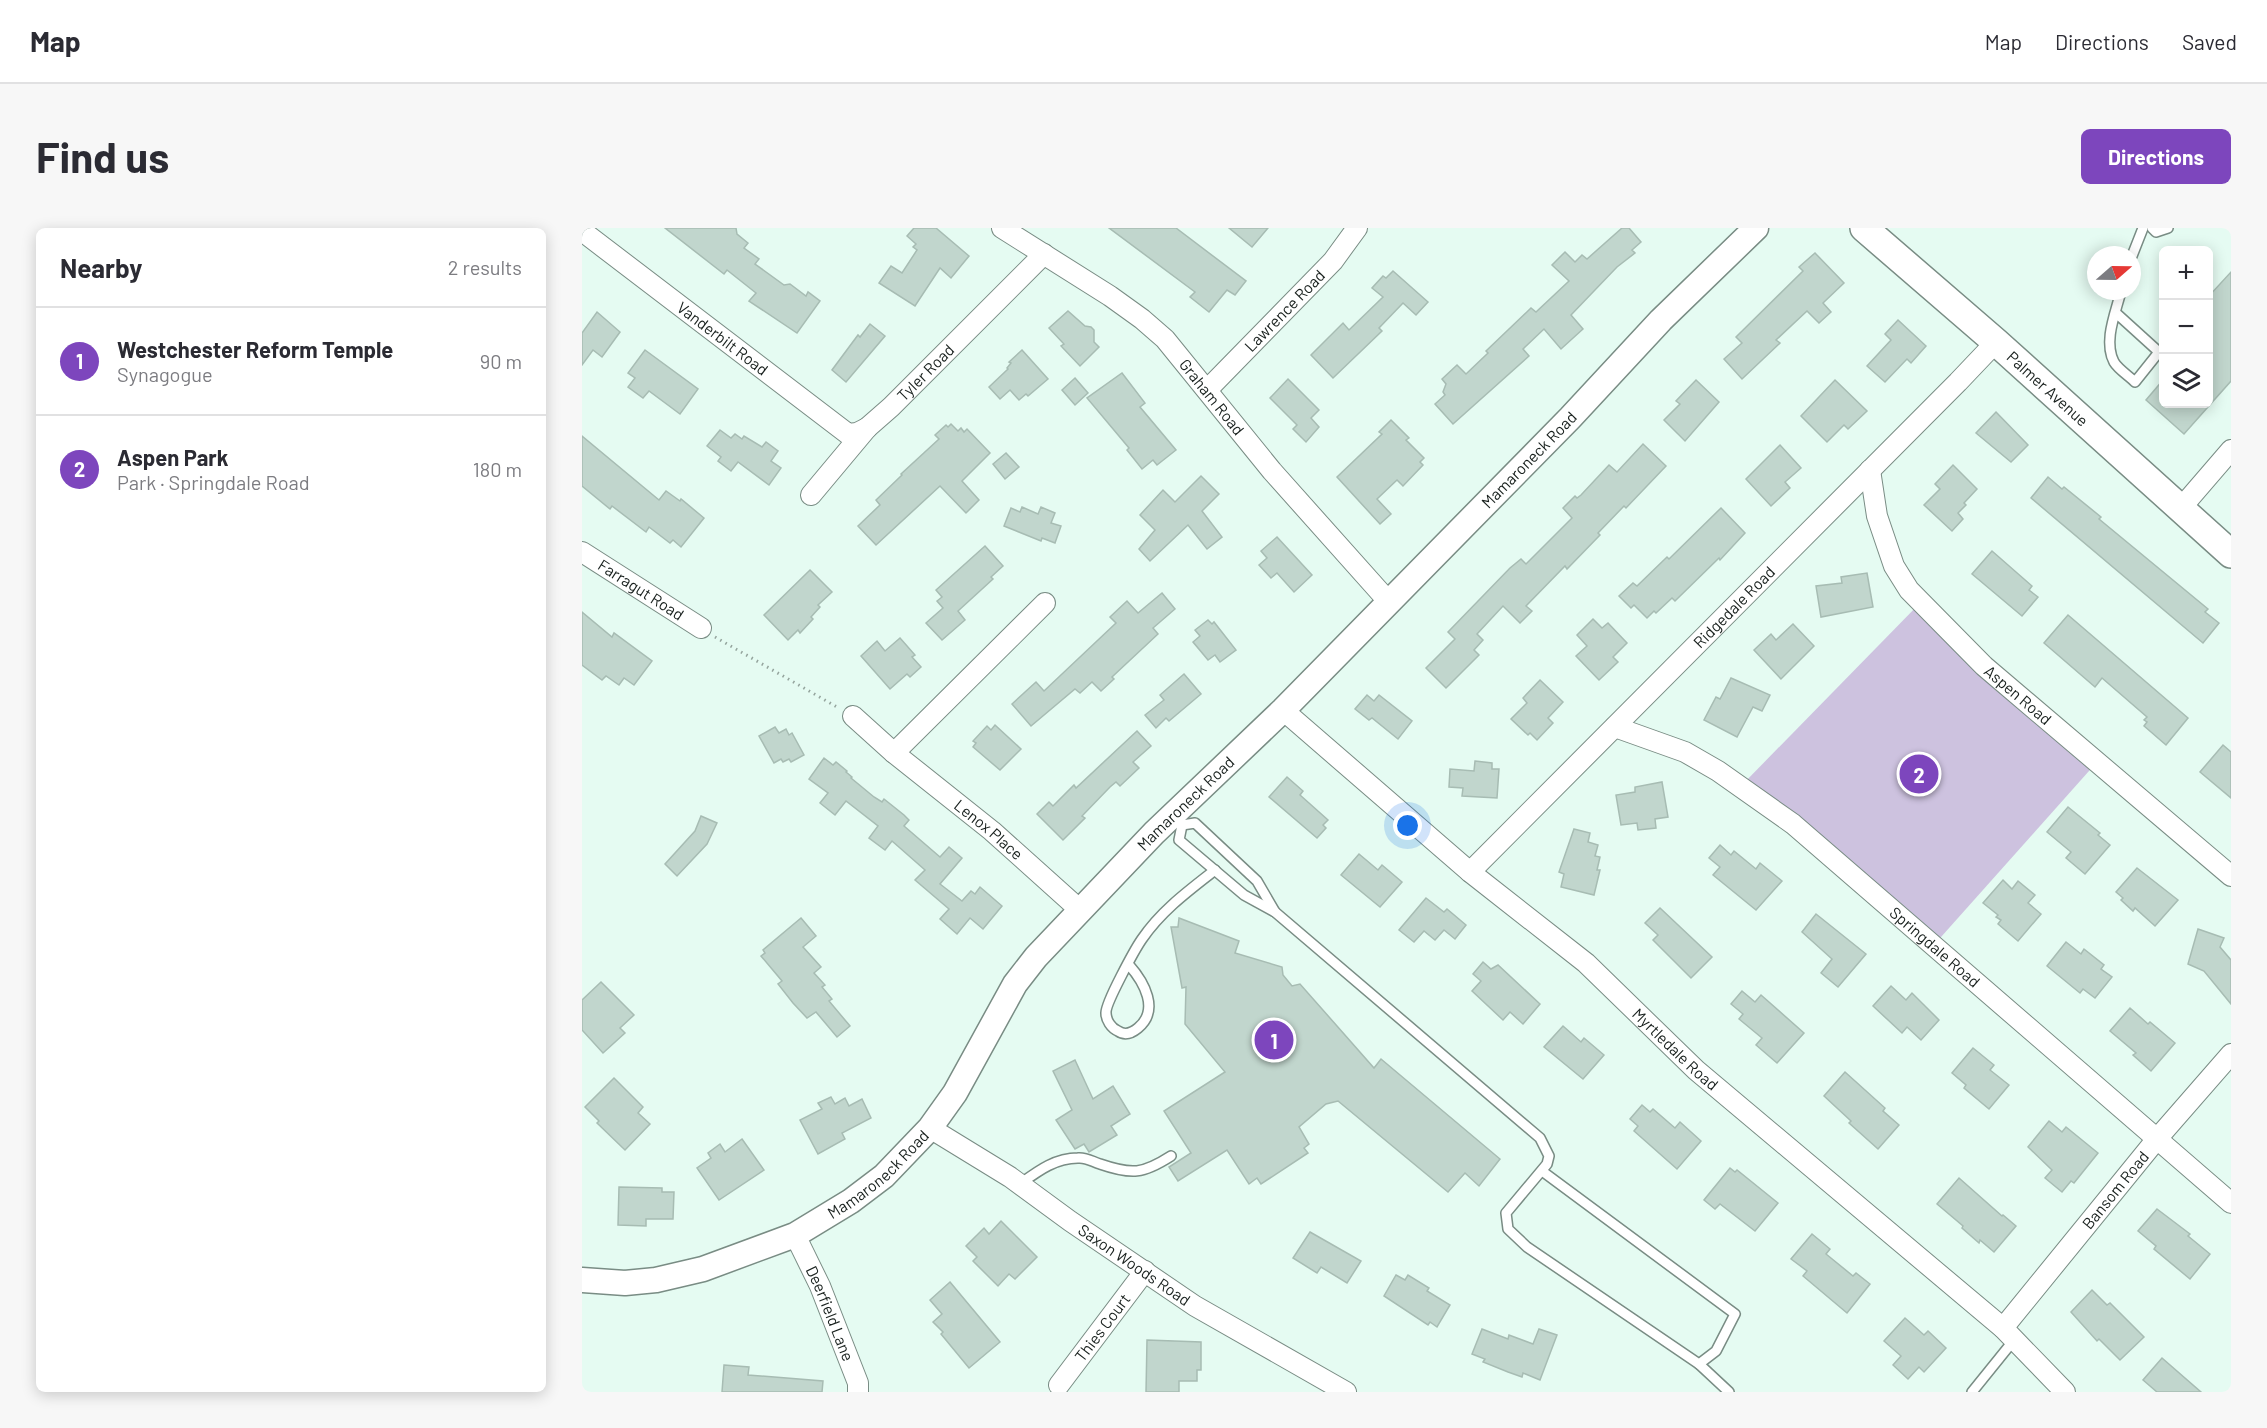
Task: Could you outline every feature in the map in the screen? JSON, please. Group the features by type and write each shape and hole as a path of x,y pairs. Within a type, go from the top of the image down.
{"main road":[{"name":"Palmer Avenue","path":"1864,228 2231,554"}],"street":[{"name":"Graham Road","path":"1002,228 1110,296 1165,339 1272,471 1388,601"},
{"name":"Lawrence Road","path":"1207,390 1333,261 1357,228"},
{"name":"Mamaroneck Road","path":"582,1280 625,1283 657,1280 703,1269 795,1235 851,1201 884,1176 930,1128 955,1093 1015,984 1036,957 1080,910 1176,821 1388,601 1570,418 1661,320 1756,228"},
{"name":"Vanderbilt Road","path":"582,231 848,434 867,428"},
{"name":"Tyler Road","path":"811,495 867,428 891,408 1044,254"},
{"name":"Ridgedale Road","path":"1470,872 1958,382 1995,342"},
{"path":"2181,508 2231,450"},
{"name":"Aspen Road","path":"1870,470 1877,516 1894,566 1909,590 1984,666 2231,876"},
{"name":"Farragut Road","path":"582,552 701,628"},
{"path":"894,753 1046,603"},
{"name":"Myrtledale Road","path":"1282,710 1470,872 1586,963 1696,1070 2008,1334 2065,1392"},
{"name":"Lenox Place","path":"853,716 894,753 992,831 1080,910"},
{"name":"Springdale Road","path":"1615,727 1685,752 1718,771 1792,824 2231,1203"},
{"name":"Bansom Road","path":"2008,1334 2156,1140 2231,1054"},
{"name":"Saxon Woods Road","path":"930,1128 1020,1184 1195,1306 1346,1392"},
{"name":"Deerfield Lane","path":"795,1235 820,1286 858,1383 858,1392"},
{"name":"Thies Court","path":"1059,1385 1145,1271"}],"lane":[{"path":"2136,246 2143,228"},
{"path":"2152,228 2156,232 2168,228"},
{"path":"2116,313 2159,352 2135,381 2115,363 2109,345 2116,313 2119,300"},
{"path":"1275,912 1257,881 1195,823 1176,821 1179,840 1244,895 1275,912 1540,1138 1549,1156 1542,1171 1506,1213 1508,1229 1527,1247 1699,1364 1729,1392"},
{"path":"1129,965 1146,989 1149,1014 1144,1023 1134,1032 1125,1034 1116,1031 1109,1023 1106,1012 1111,997 1141,940 1162,912 1215,870"},
{"path":"1020,1184 1042,1167 1061,1160 1081,1157 1119,1170 1136,1171 1151,1168 1171,1156"},
{"path":"1542,1171 1735,1314 1716,1351 1699,1364"},
{"path":"1972,1392 2008,1334"}],"path":[{"path":"701,628 853,716"}],"shaded area":[{"path":"1921,602 2097,762 1933,946 1740,787"}],"building":[{"path":"665,228 736,228 737,234 748,243 744,248 759,259 755,264 784,285 790,284 806,296 808,292 820,301 797,333 749,301 756,293 727,270 724,274"},
{"path":"914,228 936,228 969,256 951,278 940,268 915,306 879,283 891,266 902,273 917,250 913,247 916,244 907,236"},
{"path":"1109,228 1176,228 1246,281 1235,295 1227,290 1209,312 1190,297 1195,292"},
{"path":"1229,228 1268,228 1252,247"},
{"path":"1622,228 1629,228 1641,242 1632,250 1635,253 1617,267 1571,315 1583,329 1561,349 1544,329 1523,349 1529,356 1453,424 1435,404 1445,395 1443,392 1446,384 1442,379 1457,365 1466,374 1488,353 1486,351 1531,308 1536,312 1569,281 1552,265 1565,252 1575,262 1582,255 1587,259"},
{"path":"1815,253 1844,283 1823,303 1831,312 1819,323 1807,311 1776,340 1780,343 1742,379 1724,359 1742,343 1736,337 1803,271 1799,267"},
{"path":"1393,271 1428,302 1416,315 1403,303 1379,328 1382,331 1333,378 1311,355 1343,323 1349,330 1383,297 1372,288 1383,276 1386,278"},
{"path":"2231,272 2231,381 2213,401 2213,300 2213,292"},
{"path":"1068,311 1085,326 1094,330 1094,342 1099,347 1080,366 1061,346 1064,344 1049,328"},
{"path":"597,312 620,332 602,357 593,350 582,365 582,333"},
{"path":"1898,320 1926,346 1911,363 1907,359 1885,382 1867,366 1891,340 1885,334"},
{"path":"870,324 885,336 846,382 832,370 858,335 860,337"},
{"path":"645,350 698,389 680,414 649,391 643,398 628,387 635,378 628,373"},
{"path":"1022,350 1048,379 1028,396 1026,394 1019,400 1010,390 1000,399 989,387 1008,369 1011,363 1009,362"},
{"path":"1122,373 1145,403 1140,407 1176,450 1157,465 1153,460 1142,469 1127,450 1129,448 1087,398"},
{"path":"1075,378 1088,393 1075,405 1062,390"},
{"path":"1288,379 1319,410 1311,418 1319,427 1306,442 1293,429 1297,425 1270,398"},
{"path":"1696,380 1719,402 1685,441 1664,420 1680,404 1676,401"},
{"path":"1835,380 1867,411 1848,429 1844,425 1827,442 1801,416"},
{"path":"2159,385 2159,408 2207,408 2184,434 2146,400"},
{"path":"1996,412 2028,445 2011,462 1976,433"},
{"path":"1391,420 1424,458 1420,462 1423,465 1403,486 1397,480 1377,499 1391,514 1380,524 1337,477 1382,434 1379,432"},
{"path":"951,424 958,431 961,428 964,432 967,429 990,453 962,481 979,500 966,513 940,486 876,545 858,526 880,505 876,500 939,439 935,435 946,425 948,427"},
{"path":"720,430 731,438 735,434 742,439 744,436 762,447 766,442 778,451 771,461 781,468 769,485 738,462 731,471 718,461 721,457 707,446"},
{"path":"582,436 659,500 666,491 680,501 681,499 704,518 681,547 673,540 670,543 649,527 646,532 612,506 610,509 582,486"},
{"path":"1643,444 1666,466 1626,508 1624,506 1598,533 1600,535 1567,569 1565,566 1526,606 1532,611 1520,623 1503,606 1477,634 1483,640 1474,650 1479,655 1446,688 1426,668 1455,639 1448,632 1510,568 1521,559 1526,564 1572,518 1563,508 1575,496 1577,498 1581,495 1609,465 1617,472"},
{"path":"1780,445 1801,468 1785,482 1790,488 1771,506 1746,479"},
{"path":"1006,453 1019,467 1005,479 993,464"},
{"path":"1953,465 1977,489 1958,513 1963,519 1952,531 1924,505 1940,489 1935,484"},
{"path":"1201,476 1219,494 1202,511 1222,537 1207,549 1188,525 1150,561 1139,549 1155,530 1140,515 1163,490 1175,502"},
{"path":"2048,477 2101,517 2099,519 2208,609 2205,612 2219,623 2203,643 2031,498"},
{"path":"1022,507 1038,514 1041,507 1055,513 1051,523 1061,526 1055,543 1042,538 1041,541 1004,526 1011,508 1020,512"},
{"path":"1721,508 1745,533 1720,560 1719,558 1675,601 1672,598 1647,618 1634,605 1631,608 1619,596 1633,583 1637,586 1667,557 1669,559"},
{"path":"1277,537 1312,575 1294,592 1277,573 1271,578 1259,565 1267,558 1261,551"},
{"path":"985,546 1003,566 991,577 993,579 958,611 965,620 942,640 926,623 943,608 937,601 942,597 936,590"},
{"path":"1992,551 2032,586 2029,590 2038,597 2022,616 1972,574"},
{"path":"810,570 832,592 818,605 820,607 811,617 813,619 800,633 798,630 788,640 764,615"},
{"path":"1867,573 1873,607 1821,617 1816,586 1842,583 1841,577"},
{"path":"1162,593 1175,609 1153,628 1158,634 1112,677 1114,679 1101,691 1092,682 1080,693 1075,689 1031,726 1012,704 1036,682 1044,691 1116,623 1110,617 1127,601 1138,613"},
{"path":"582,612 612,637 614,633 652,661 634,685 624,678 619,685 606,676 602,680 582,665"},
{"path":"2068,615 2188,718 2166,745 2144,726 2147,722 2144,720 2147,717 2102,678 2095,687 2044,643"},
{"path":"1593,619 1602,628 1608,623 1627,643 1613,657 1618,662 1599,680 1576,656 1587,646 1577,635"},
{"path":"1208,620 1212,624 1214,622 1236,650 1220,662 1215,655 1208,660 1193,642 1200,636 1195,630"},
{"path":"1793,624 1814,646 1781,679 1754,650 1771,634 1776,640"},
{"path":"900,638 915,655 912,657 921,667 910,677 907,674 890,689 861,656 877,641 885,651"},
{"path":"1184,674 1201,694 1169,721 1166,718 1156,728 1145,715 1164,700 1160,695"},
{"path":"1731,678 1770,695 1762,711 1753,707 1737,737 1704,720 1716,697 1720,699"},
{"path":"1540,680 1563,702 1548,718 1553,723 1537,740 1511,719 1527,703 1523,698"},
{"path":"1367,695 1374,701 1379,695 1412,721 1398,739 1372,718 1369,720 1355,709"},
{"path":"995,725 1021,749 1000,770 973,747 976,743 973,741 987,726 991,730"},
{"path":"775,727 779,733 786,729 789,735 792,733 804,755 791,762 789,759 783,762 781,759 774,763 759,736"},
{"path":"1137,731 1151,746 1133,762 1139,768 1120,786 1116,782 1110,787 1082,816 1085,818 1063,840 1037,814 1049,802 1053,806 1074,785 1076,788"},
{"path":"2223,745 2231,752 2231,798 2200,772"},
{"path":"824,758 833,765 836,762 874,797 882,802 884,799 904,815 909,820 904,826 940,857 949,847 962,858 940,884 962,901 971,891 975,894 980,887 1002,906 983,929 970,918 957,934 940,919 949,909 915,880 925,870 892,841 885,850 869,838 878,826 846,801 835,815 820,803 828,793 809,779"},
{"path":"1475,761 1492,763 1492,769 1499,769 1497,798 1462,796 1463,788 1449,787 1450,769 1474,771"},
{"path":"1287,777 1303,791 1300,795 1328,820 1323,825 1326,828 1317,838 1269,797"},
{"path":"1662,782 1668,817 1655,819 1656,828 1638,830 1637,823 1621,825 1616,795 1635,792 1635,787"},
{"path":"2068,807 2100,833 2098,835 2110,845 2085,874 2066,858 2071,852 2047,832"},
{"path":"701,816 717,823 707,844 677,876 665,864 695,831"},
{"path":"1574,829 1590,833 1588,842 1598,845 1595,856 1600,857 1597,870 1600,870 1594,895 1561,887 1564,874 1559,872"},
{"path":"1720,845 1731,855 1734,851 1756,869 1760,863 1782,881 1756,910 1713,875 1720,867 1709,858"},
{"path":"1359,854 1378,870 1382,865 1402,882 1380,907 1341,875"},
{"path":"2137,868 2178,900 2155,926 2135,908 2133,911 2116,892"},
{"path":"2003,880 2012,889 2018,881 2035,895 2028,903 2041,914 2018,941 1998,924 2001,920 1996,917 1998,915 1983,903"},
{"path":"1426,898 1444,912 1447,909 1466,925 1455,939 1444,930 1435,940 1424,931 1414,942 1399,930"},
{"path":"1660,908 1712,957 1691,978 1653,940 1658,935 1645,923"},
{"path":"1816,914 1866,954 1838,987 1821,973 1832,959 1802,932"},
{"path":"801,918 816,936 803,947 821,967 814,973 825,985 822,987 832,999 829,1001 850,1026 837,1037 816,1012 807,1018 778,984 782,981 761,956 765,953 763,950"},
{"path":"1179,918 1239,941 1235,953 1282,967 1283,975 1292,986 1300,984 1374,1068 1381,1059 1500,1159 1479,1186 1465,1173 1448,1192 1338,1101 1326,1104 1299,1127 1309,1144 1304,1148 1308,1153 1261,1184 1257,1178 1249,1184 1227,1150 1178,1181 1169,1167 1191,1153 1164,1111 1225,1072 1185,1024 1186,987 1182,988 1171,927 1178,927"},
{"path":"2198,929 2224,938 2220,947 2231,960 2231,1004 2204,971 2188,964"},
{"path":"2066,942 2081,954 2084,949 2104,965 2101,969 2112,977 2095,998 2083,989 2080,993 2047,966"},
{"path":"1483,962 1491,969 1498,965 1540,1004 1523,1024 1510,1012 1503,1020 1472,991 1481,981 1473,974"},
{"path":"601,982 634,1015 620,1028 625,1033 603,1053 582,1030 582,1000"},
{"path":"1891,986 1906,1000 1912,993 1939,1020 1921,1040 1907,1027 1902,1033 1873,1006"},
{"path":"1742,991 1755,1002 1761,995 1804,1033 1777,1063 1756,1045 1762,1038 1739,1019 1743,1014 1731,1004"},
{"path":"2130,1008 2175,1043 2151,1071 2133,1055 2136,1053 2110,1031"},
{"path":"1563,1026 1581,1042 1584,1038 1604,1055 1583,1079 1544,1047"},
{"path":"1973,1048 1994,1065 1990,1070 2009,1085 1989,1109 1964,1088 1966,1085 1952,1073"},
{"path":"1075,1060 1093,1099 1113,1086 1130,1114 1111,1126 1117,1135 1089,1152 1084,1144 1075,1149 1056,1120 1072,1110 1053,1071"},
{"path":"1845,1072 1885,1108 1883,1111 1899,1125 1878,1149 1824,1096"},
{"path":"614,1078 643,1107 638,1113 650,1124 625,1150 597,1123 599,1121 585,1107"},
{"path":"831,1097 835,1104 845,1098 849,1106 862,1099 871,1118 842,1133 845,1139 818,1154 800,1120 822,1109 818,1103"},
{"path":"1642,1105 1650,1112 1653,1109 1675,1128 1680,1122 1701,1141 1677,1169 1634,1131 1638,1126 1630,1119"},
{"path":"2049,1121 2062,1132 2066,1127 2098,1153 2074,1183 2071,1181 2062,1192 2045,1178 2052,1170 2028,1147"},
{"path":"742,1139 764,1170 719,1200 697,1168 711,1158 708,1153 720,1144 725,1152"},
{"path":"1730,1168 1735,1172 1737,1170 1778,1203 1755,1231 1720,1204 1715,1209 1704,1200"},
{"path":"1959,1178 2016,1226 1994,1252 1980,1240 1979,1243 1937,1204"},
{"path":"619,1187 662,1188 662,1192 674,1192 673,1219 646,1219 646,1226 618,1225"},
{"path":"2157,1209 2190,1234 2188,1236 2210,1254 2190,1279 2154,1249 2156,1246 2138,1231"},
{"path":"1001,1221 1037,1257 1015,1279 1009,1274 998,1286 973,1261 977,1257 966,1246 984,1228 989,1234"},
{"path":"1310,1232 1361,1261 1347,1283 1321,1267 1317,1273 1293,1258"},
{"path":"1812,1234 1830,1249 1826,1254 1853,1276 1856,1273 1870,1284 1847,1313 1803,1276 1807,1271 1791,1259"},
{"path":"1396,1275 1405,1280 1408,1275 1429,1288 1427,1291 1450,1305 1437,1327 1430,1322 1428,1325 1384,1296"},
{"path":"950,1282 1000,1342 969,1368 933,1322 942,1314 930,1300"},
{"path":"2092,1290 2107,1305 2110,1303 2144,1337 2120,1360 2099,1339 2097,1341 2071,1312"},
{"path":"1905,1318 1924,1335 1928,1331 1946,1348 1924,1372 1919,1367 1908,1379 1893,1365 1901,1356 1884,1341"},
{"path":"1482,1329 1508,1339 1509,1335 1533,1344 1539,1329 1557,1335 1540,1380 1523,1373 1522,1377 1508,1372 1483,1362 1485,1359 1472,1354"},
{"path":"1147,1340 1201,1342 1201,1370 1197,1370 1197,1381 1179,1381 1179,1392 1146,1392"},
{"path":"2162,1358 2201,1392 2157,1392 2143,1380"},
{"path":"724,1365 749,1367 748,1375 823,1381 822,1392 722,1392"}],"place":[{"name":"Aspen Park","path":"1919,774"},
{"name":"Westchester Reform Temple","path":"1274,1040"}]}
